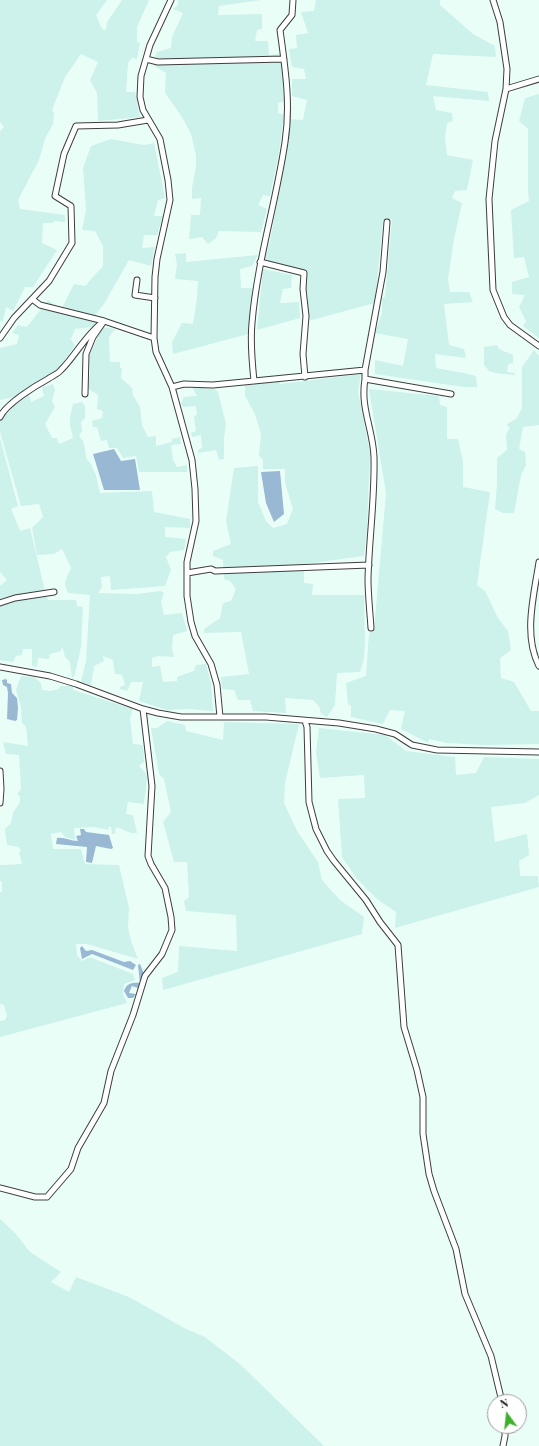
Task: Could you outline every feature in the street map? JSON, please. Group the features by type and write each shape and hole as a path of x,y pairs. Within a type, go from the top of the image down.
{"street":[{"path":"171,0 150,45 141,76 140,97 143,110 160,139 168,180 170,200 157,258 154,338 156,352 172,387 192,460 196,489 196,521 187,562 187,596 191,622 199,644 211,664 217,685 220,718"},
{"path":"254,381 251,358 252,324 260,262 285,141 287,79 280,30 292,14 294,0"},
{"path":"493,0 500,22 507,69 506,89 495,141 489,199 493,290 504,317 510,325 539,346"},
{"path":"146,59 158,62 284,59"},
{"path":"506,89 539,80"},
{"path":"0,338 14,318 50,280 72,244 71,206 55,196 64,154 76,126 118,125 148,120"},
{"path":"371,628 368,581 374,456 363,391 365,370 383,272 387,222"},
{"path":"260,262 304,273 303,289 306,316 303,354 305,377"},
{"path":"137,280 135,295 155,298"},
{"path":"32,299 40,305 104,321 154,338"},
{"path":"85,394 86,354 93,337 104,321"},
{"path":"0,417 3,410 60,371 82,343 98,325 104,321"},
{"path":"172,387 184,384 213,385 365,370"},
{"path":"365,379 451,394"},
{"path":"539,562 531,629 535,658 539,666"},
{"path":"187,573 211,569 215,571 369,565"},
{"path":"0,603 14,598 54,592"},
{"path":"0,667 50,676 76,684 98,694 128,702 143,709 180,717 266,717 339,723 376,729 395,734 412,745 437,750 539,752"},
{"path":"0,1188 35,1198 47,1197 71,1169 78,1148 104,1103 111,1071 133,1015 145,976 162,954 172,930 170,910 165,888 148,856 152,786 143,709"},
{"path":"306,721 309,802 316,829 334,862 366,900 380,922 398,945 404,1027 417,1070 423,1097 423,1134 429,1174 436,1197 456,1249 465,1294 491,1356 500,1394"},
{"path":"0,771 0,803"},
{"path":"503,1446 505,1434"}],"shaded area":[{"path":"0,0 107,0 96,15 102,29 106,30 107,22 122,0 149,0 137,27 137,42 140,43 137,59 132,58 128,63 126,92 135,92 140,117 98,121 97,93 90,80 98,62 81,54 65,77 52,110 54,113 53,124 45,139 39,160 18,200 20,209 65,215 65,222 54,221 53,223 43,223 42,243 57,250 33,287 25,287 13,311 6,307 3,321 0,321 0,131 4,127 0,122"},
{"path":"178,0 261,0 219,6 218,15 262,14 262,29 257,30 255,41 268,41 269,55 280,54 282,62 284,101 278,103 278,113 284,115 279,152 270,196 263,195 258,205 267,209 261,232 219,231 216,238 208,244 202,237 189,239 191,215 200,215 201,198 192,199 196,155 191,134 182,117 165,93 166,73 153,65 157,52 171,48 172,37 183,13 173,9 178,5"},
{"path":"316,0 440,0 440,5 473,34 495,46 496,57 433,54 426,85 488,92 489,101 433,96 436,110 452,113 453,121 447,123 445,138 447,155 473,160 467,190 455,191 452,198 462,203 454,239 448,279 450,292 469,292 473,302 444,304 449,345 464,349 466,358 435,354 436,368 476,376 477,387 464,387 375,374 375,360 403,366 408,339 375,333 382,313 382,298 385,297 392,219 383,220 375,303 308,321 308,295 305,286 306,271 264,261 270,241 286,156 290,119 303,120 307,100 292,96 292,79 306,79 304,69 292,67 289,49 297,48 296,35 308,33 301,12 314,11"},
{"path":"539,94 539,338 523,326 526,321 519,307 525,295 512,294 512,282 529,277 524,257 514,258 511,210 529,201 528,129 519,121 525,98"},
{"path":"111,139 144,145 154,143 165,198 158,200 154,216 163,216 157,235 144,235 142,248 155,247 151,266 129,260 104,304 96,314 100,319 93,327 75,329 71,339 75,346 58,369 18,396 0,400 0,348 17,344 19,335 12,333 18,325 27,327 48,300 61,310 74,284 85,286 103,266 103,246 95,231 82,230 86,210 83,168 91,146"},
{"path":"186,253 186,262 258,255 252,266 240,269 241,288 253,288 248,334 173,354 172,342 182,323 193,324 197,298 198,281 175,279 177,264 175,254"},
{"path":"263,269 292,275 291,288 283,289 280,303 299,302 300,318 257,330"},
{"path":"103,327 115,329 109,337 110,362 120,362 120,368 122,368 121,378 132,388 133,395 140,407 142,425 148,437 156,436 156,446 172,442 172,439 180,437 181,444 171,445 173,460 177,467 187,465 187,472 139,472 136,456 123,458 117,448 109,448 107,440 101,441 97,427 93,427 92,421 102,418 103,411 97,409 98,395 87,388 90,375 89,356"},
{"path":"497,345 499,349 513,355 513,363 508,364 507,372 515,373 515,375 495,373 489,371 484,365 484,347"},
{"path":"534,350 539,356 539,425 523,427 519,449 525,452 526,465 521,475 514,513 503,513 495,509 497,458 507,450 506,435 510,427 508,427 507,424 516,419 522,408 522,367"},
{"path":"361,374 358,392 370,453 367,529 364,556 304,564 304,583 313,584 312,595 364,595 365,641 364,658 360,672 337,673 335,705 327,717 321,714 319,706 313,700 285,698 286,713 253,711 250,700 238,700 234,690 222,689 221,677 249,674 241,632 204,633 204,629 220,618 223,603 231,601 236,589 230,581 224,579 223,560 213,556 213,551 231,544 226,521 234,468 258,466 258,502 266,521 273,528 287,524 293,509 285,483 285,469 263,469 263,459 259,455 261,434 255,414 245,396 245,385 279,382 280,384"},
{"path":"53,384 55,390 52,401 55,407 45,424 52,438 57,438 59,444 73,438 70,417 73,404 82,402 85,406 85,418 81,422 82,431 79,436 83,441 86,458 91,464 96,475 100,493 152,491 154,512 190,519 190,528 165,527 165,537 186,539 184,550 170,552 166,557 171,570 165,586 111,590 110,576 101,577 102,587 98,593 137,594 161,591 164,593 161,601 164,615 182,613 187,631 173,635 172,649 174,657 158,656 152,658 152,667 160,666 163,682 177,681 177,677 194,671 196,665 206,664 211,683 213,711 188,709 167,710 139,701 143,682 131,682 127,691 120,689 120,687 125,685 122,675 115,674 113,660 103,656 104,661 94,666 91,685 81,682 86,661 90,595 68,593 65,585 71,568 62,549 54,554 37,555 32,528 43,517 39,504 21,506 0,432 0,420 7,411 29,395 31,402 44,396 42,388"},
{"path":"192,387 214,389 218,392 226,424 224,459 219,460 216,450 198,453 198,450 202,448 201,435 192,437 191,433 196,431 194,417 197,414 196,406 183,407 181,403 184,397 197,396"},
{"path":"369,389 439,396 440,405 447,407 447,439 458,439 463,462 463,487 490,492 477,585 485,591 498,618 508,631 511,650 500,658 501,678 514,682 531,711 539,711 539,744 485,745 447,743 429,739 428,743 401,729 405,711 390,710 383,724 351,717 351,706 348,704 346,683 366,676 369,633 374,630 386,493"},
{"path":"0,438 18,506 11,509 20,531 30,528 45,591 0,599 0,586 7,580 0,572"},
{"path":"114,449 121,461 135,459 140,490 104,490 93,454"},
{"path":"280,471 284,514 274,522 266,503 261,472"},
{"path":"46,594 48,600 76,600 77,606 83,607 81,647 75,674 72,679 70,662 65,657 63,648 61,651 50,654 49,659 38,658 37,667 32,666 32,649 23,649 22,655 16,656 13,662 0,660 0,605 9,601"},
{"path":"21,676 34,677 41,683 42,690 50,691 59,689 60,686 73,686 73,690 133,709 130,718 133,744 143,745 144,762 139,766 145,772 147,778 144,804 128,802 126,814 133,815 137,833 131,833 116,827 115,834 112,834 111,827 108,827 109,830 94,827 74,828 75,840 65,837 61,832 51,834 53,849 81,849 85,864 119,865 129,908 128,927 131,941 138,959 87,944 76,944 77,955 82,961 92,958 133,974 135,980 124,984 123,994 127,1003 0,1037 0,1021 5,1020 7,1016 4,1005 0,1004 0,892 2,892 2,882 0,881 0,865 22,864 19,852 21,851 19,847 7,845 5,829 11,823 13,813 20,802 20,796 17,794 21,789 19,755 6,754 3,742 28,746 26,727 22,723 22,711 16,690"},
{"path":"6,679 7,683 11,684 12,693 17,698 17,720 15,721 7,719 8,693 7,687 3,685 2,680"},
{"path":"167,721 185,725 186,731 223,740 224,722 299,724 285,783 284,803 297,831 318,862 322,880 340,900 364,917 362,934 163,990 162,978 178,972 179,946 237,951 236,915 186,911 184,901 189,897 187,862 174,862 163,822 171,812 164,779 159,774 151,728 157,728"},
{"path":"319,728 385,735 406,751 455,757 456,775 476,773 484,757 539,759 539,795 525,803 491,807 495,842 527,834 529,855 519,861 520,876 538,876 539,887 395,928 396,912 377,899 357,879 342,857 338,799 365,798 364,775 320,778 316,752"},
{"path":"80,829 84,829 86,832 109,835 113,848 111,849 96,846 92,863 86,862 87,847 56,844 57,838 78,841 76,836 81,835"},
{"path":"82,946 86,951 92,950 124,962 130,961 136,965 133,970 92,954 82,959 80,948"},
{"path":"140,964 144,974 139,992 137,992 138,988 132,986 129,993 136,994 133,998 128,998 124,991 127,986 132,983 140,983 138,965"},
{"path":"0,1219 15,1233 30,1252 61,1272 51,1282 69,1292 76,1277 129,1297 186,1329 205,1337 241,1365 324,1446 0,1446"}]}
